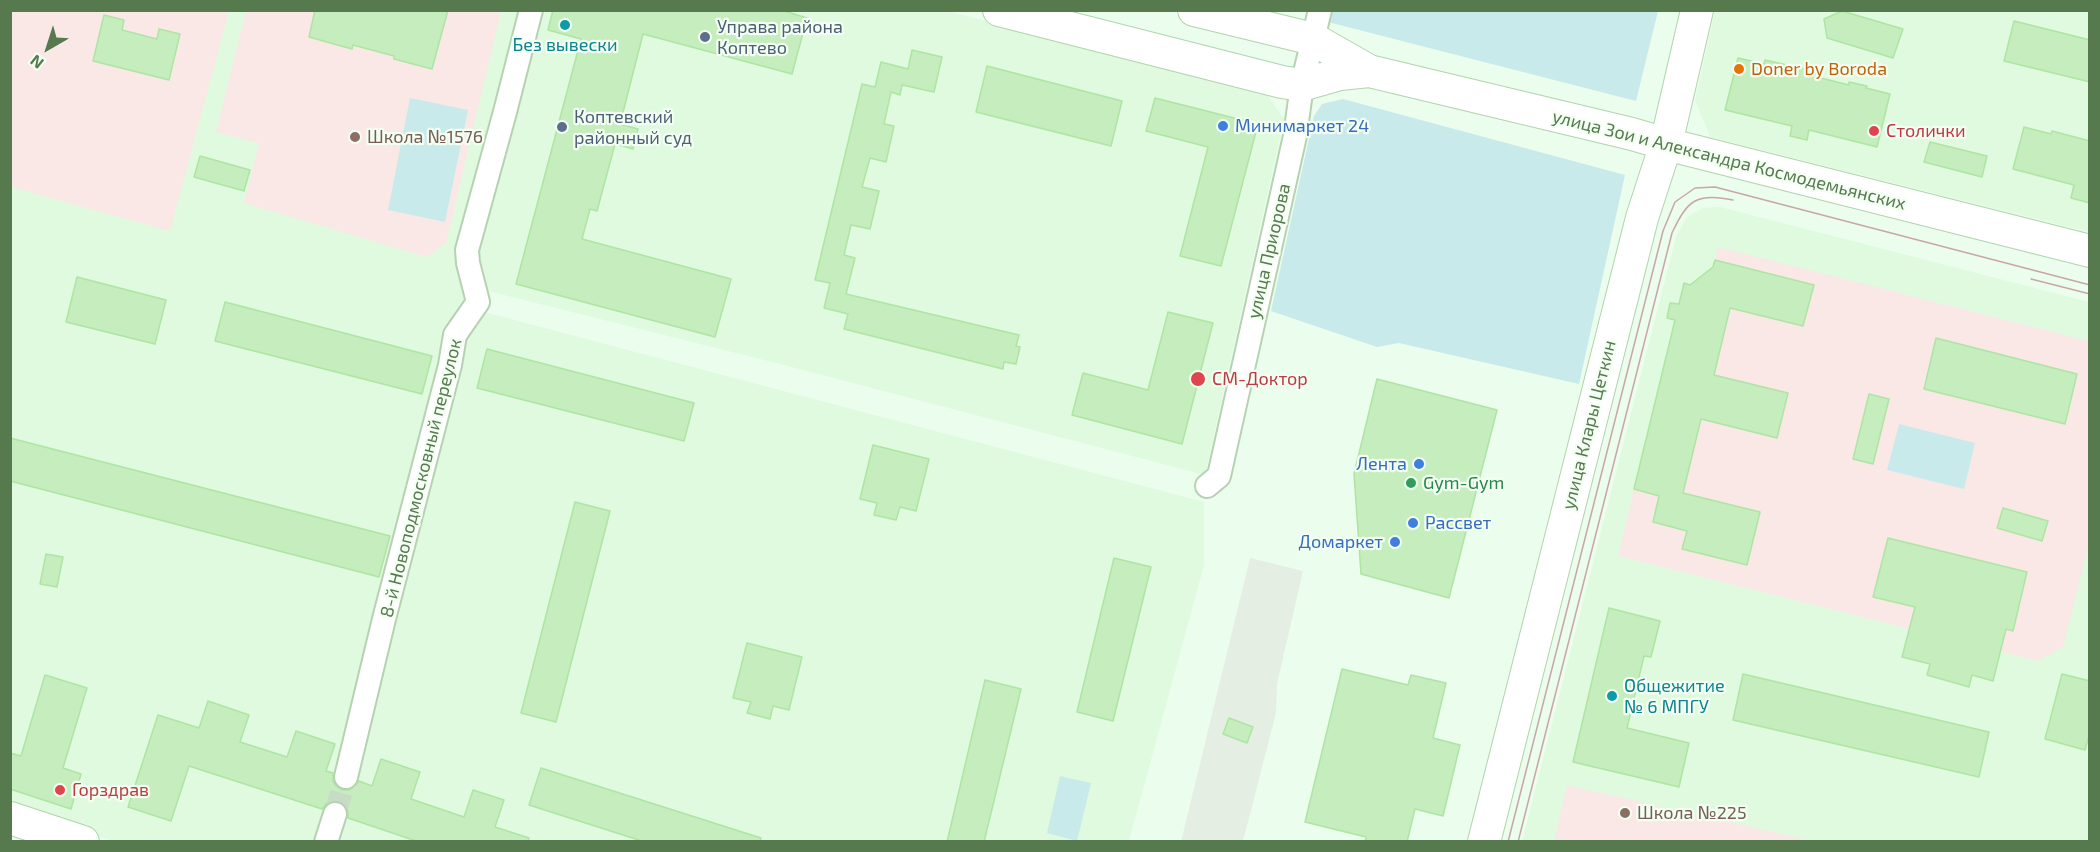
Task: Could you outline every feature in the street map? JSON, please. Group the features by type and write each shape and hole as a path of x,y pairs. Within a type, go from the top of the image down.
{"main road":[{"name":"улица Зои и Александра Космодемьянских","path":"999,10 1282,82 1302,85 1340,74 1369,71 1632,134 2090,251"},
{"name":"улица Зои и Александра Космодемьянских","path":"1194,10 1317,25 1369,71"},
{"name":"улица Клары Цеткин","path":"1484,842 1642,218 1666,144 1697,10"},
{"path":"10,818 84,842"}],"street":[{"name":"8-й Новоподмосковный переулок","path":"346,777 384,619 445,385 455,335 478,302 467,250 531,10"},
{"name":"улица Приорова","path":"1207,486 1219,476 1294,136 1302,85 1317,25"},
{"path":"326,842 335,814"}],"shaded area":[{"path":"1331,10 1658,11 1636,101 1328,22"},
{"path":"10,11 229,11 170,231 11,187"},
{"path":"11,11 519,11 496,114 462,244 473,300 419,453 338,759 353,764 456,352 480,311 1204,502 1204,565 1129,841 115,842 11,808"},
{"name":"Школа №1576","path":"246,11 501,11 446,243 427,257 244,203 259,143 216,132"},
{"path":"535,11 947,11 1253,90 1268,96 1284,119 1205,475 784,365 484,290 472,255"},
{"path":"1715,11 2089,11 2089,232 1710,137 1695,100"},
{"path":"410,98 468,110 445,222 388,210"},
{"path":"1343,99 1625,175 1579,384 1399,343 1377,347 1271,311 1314,116 1322,104"},
{"path":"1720,207 2089,302 2089,841 1522,842 1676,237 1687,217 1703,208"},
{"path":"1718,247 2089,341 2089,543 2063,647 2038,661 1618,556 1684,283 1694,286 1696,280 1705,273 1711,274"},
{"path":"1899,424 1975,443 1964,489 1887,470"},
{"path":"1250,558 1303,571 1277,684 1276,713 1243,841 1181,842"},
{"path":"1060,776 1091,783 1077,841 1047,833"},
{"name":"Школа №225","path":"1567,785 1812,841 1554,841"}],"building":[{"path":"315,10 448,10 432,69 353,45 352,49 309,37"},
{"path":"553,10 781,10 807,18 792,74 643,34 620,124 638,129 633,149 615,144 597,211 590,209 582,239 731,279 715,337 516,284 581,39 548,30"},
{"path":"1842,11 1903,29 1893,58 1827,38 1824,19"},
{"path":"104,15 124,20 122,30 157,39 159,29 180,34 169,80 93,61"},
{"path":"2014,21 2090,40 2090,82 2004,61"},
{"path":"912,50 942,57 934,92 902,85 900,95 891,92 884,124 894,126 886,162 870,158 862,187 879,191 870,229 851,225 844,255 855,258 846,294 1019,335 1016,346 1020,347 1016,364 1004,362 1003,369 844,329 848,314 824,308 830,283 815,280 862,84 875,87 881,62 908,69"},
{"path":"1738,58 1764,64 1765,60 1818,72 1817,77 1849,85 1849,82 1867,86 1866,88 1890,94 1877,147 1809,130 1807,140 1790,136 1792,126 1725,110"},
{"path":"987,66 1122,101 1111,146 976,112"},
{"path":"1155,98 1258,124 1221,266 1180,256 1208,147 1146,131"},
{"path":"2024,127 2051,134 2052,131 2090,141 2090,203 2071,198 2074,185 2013,169"},
{"path":"1930,142 1987,156 1982,177 1924,162"},
{"path":"200,156 250,170 244,191 194,177"},
{"path":"1715,260 1814,285 1803,326 1730,308 1714,375 1788,393 1777,438 1701,419 1683,493 1760,512 1747,565 1682,549 1687,531 1653,522 1659,496 1634,489 1675,320 1667,318 1670,303 1679,304 1684,283 1690,285 1713,267"},
{"path":"77,277 166,300 155,344 66,322"},
{"path":"225,302 432,356 422,394 215,341"},
{"path":"1168,312 1213,323 1182,444 1072,415 1083,373 1148,390"},
{"path":"1936,338 2077,374 2065,424 1924,389"},
{"path":"487,349 694,403 684,441 477,388"},
{"name":"Рассвет","path":"1377,379 1497,410 1449,598 1361,574 1354,474"},
{"path":"1869,394 1889,399 1873,464 1853,459"},
{"path":"10,438 390,536 379,577 10,481"},
{"path":"873,445 929,459 916,511 900,507 896,520 874,515 877,503 860,499"},
{"path":"575,502 610,511 556,722 521,713"},
{"path":"2003,508 2048,521 2042,541 1997,528"},
{"path":"1888,538 2027,572 2013,631 2006,629 1993,681 1972,675 1969,687 1927,675 1930,664 1902,657 1915,607 1873,597"},
{"path":"46,554 63,557 57,587 40,584"},
{"path":"1114,558 1151,567 1113,721 1077,712"},
{"name":"Общежитие № 6 МПГУ","path":"1609,608 1660,621 1651,657 1644,656 1627,728 1689,743 1679,787 1573,762"},
{"path":"747,643 802,657 789,710 773,706 770,719 747,713 751,702 733,698"},
{"path":"1342,669 1408,685 1411,675 1446,683 1433,738 1460,745 1443,816 1415,809 1407,842 1365,842 1366,837 1305,822"},
{"path":"1743,674 1989,732 1979,777 1733,720"},
{"path":"2062,674 2090,681 2090,733 2085,750 2045,739"},
{"path":"45,675 87,688 63,768 81,774 71,809 10,789 10,753 21,756"},
{"path":"985,680 1021,689 984,842 947,842"},
{"path":"208,701 249,715 240,742 287,757 296,731 335,744 326,771 333,773 333,781 342,790 350,790 359,781 372,786 381,759 420,772 411,799 464,817 473,790 504,800 495,827 529,838 528,842 419,842 348,818 348,811 340,801 332,801 322,809 189,766 171,821 128,807 158,715 199,728"},
{"path":"1229,718 1253,727 1247,743 1223,734"},
{"path":"541,768 761,838 760,842 645,842 529,805"}],"tunnel":[{"path":"335,814 346,777"}],"tram line":[{"path":"1508,842 1663,231 1675,202 1695,188 1715,187 2090,285"},
{"path":"1518,842 1672,233 1688,206 1701,198 1733,200"},
{"path":"2031,279 2090,294"}],"place":[{"name":"Без вывески","path":"565,25"},
{"name":"Управа района Коптево","path":"705,37"},
{"name":"Doner by Boroda","path":"1739,69"},
{"name":"Минимаркет 24","path":"1223,126"},
{"name":"Коптевский районный суд","path":"562,127"},
{"name":"Столички","path":"1874,131"},
{"name":"Школа №1576","path":"355,137"},
{"name":"СМ-Доктор","path":"1198,379"},
{"name":"Лента","path":"1419,464"},
{"name":"Gym-Gym","path":"1411,483"},
{"name":"Рассвет","path":"1413,523"},
{"name":"Домаркет","path":"1395,542"},
{"name":"Общежитие № 6 МПГУ","path":"1612,696"},
{"name":"Горздрав","path":"60,790"},
{"name":"Школа №225","path":"1625,813"}]}
